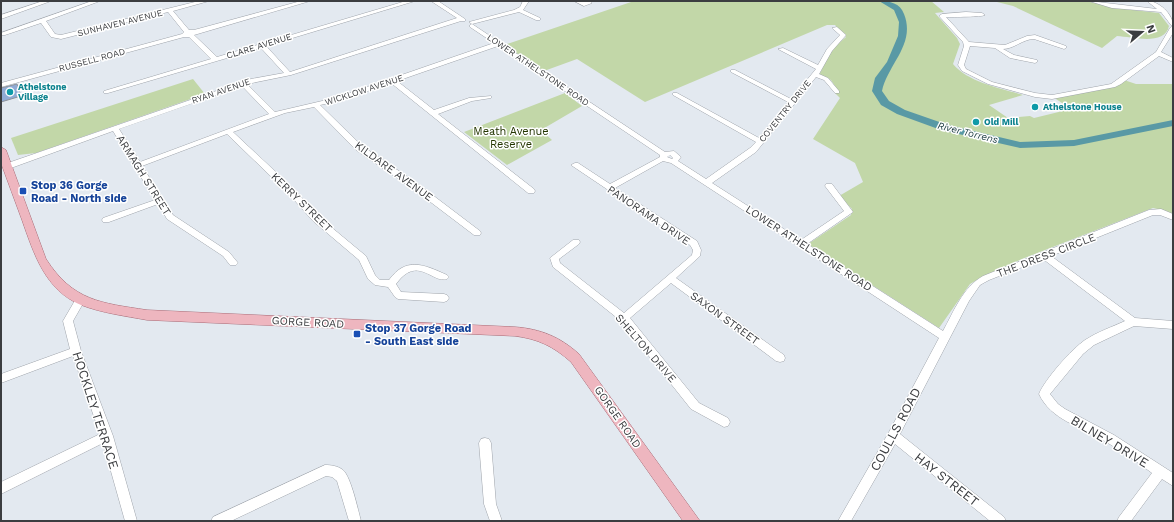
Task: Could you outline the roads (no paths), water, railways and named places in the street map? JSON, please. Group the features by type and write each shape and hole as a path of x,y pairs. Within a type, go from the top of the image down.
{"main road":[{"name":"GORGE ROAD","path":"1,150 41,259 47,271 59,286 80,300 112,309 147,315 534,333 545,337 564,348 575,358 692,521"}],"street":[{"path":"1,16 48,1"},
{"path":"3,34 97,1"},
{"name":"SUNHAVEN AVENUE","path":"42,20 53,36 61,37 206,1"},
{"name":"RUSSELL ROAD","path":"1,85 307,1"},
{"name":"CLARE AVENUE","path":"106,92 412,1"},
{"name":"LOWER ATHELSTONE ROAD","path":"434,1 469,23 667,159 802,243 944,336"},
{"path":"526,1 519,10 538,19"},
{"path":"577,1 584,4 589,3 588,1"},
{"path":"1092,1 1112,6 1163,11"},
{"path":"1150,1 1163,11 1173,24"},
{"path":"169,10 215,59"},
{"name":"RYAN AVENUE","path":"8,166 243,84 289,74 519,10"},
{"path":"982,15 966,14 942,16 966,44 1006,48 1035,37 1064,47"},
{"name":"COVENTRY DRIVE","path":"706,183 754,150 820,68 828,50 843,35 835,28"},
{"path":"966,44 961,65 964,70 990,83 1012,90 1044,96 1071,94 1113,86 1158,53 1173,28"},
{"name":"WICKLOW AVENUE","path":"138,165 273,114 294,108 337,100 498,44"},
{"path":"262,45 289,74"},
{"path":"997,48 1012,57 1035,61"},
{"path":"781,49 820,68"},
{"path":"1158,53 1173,60"},
{"path":"733,71 793,102"},
{"path":"814,74 826,79 837,92"},
{"path":"392,81 531,191"},
{"path":"243,84 273,114"},
{"path":"675,94 760,141"},
{"path":"432,113 471,99 489,97"},
{"name":"KILDARE AVENUE","path":"316,105 359,148 415,186 477,233"},
{"name":"ARMAGH STREET","path":"115,128 170,217 226,254 233,263"},
{"name":"KERRY STREET","path":"228,131 290,190 316,219 363,258 371,277 378,283 392,284 398,295 444,298"},
{"path":"612,190 667,159"},
{"name":"PANORAMA DRIVE","path":"575,165 694,244 697,250 696,256 624,318"},
{"path":"802,243 849,212 829,186"},
{"path":"106,220 159,201"},
{"name":"THE DRESS CIRCLE","path":"944,336 970,291 977,283 1152,212 1161,212 1173,217"},
{"name":"SHELTON DRIVE","path":"576,242 554,258 556,266 624,318 695,406 724,422"},
{"path":"1044,255 1133,322 1173,325"},
{"path":"392,284 398,274 414,268 431,270 444,277"},
{"name":"SAXON STREET","path":"670,278 780,358"},
{"name":"HOCKLEY TERRACE","path":"80,300 68,321 76,351 107,436 131,521"},
{"name":"BILNEY DRIVE","path":"1133,322 1090,342 1079,351 1046,389 1044,394 1047,401 1072,418 1102,433 1173,480"},
{"name":"COULLS ROAD","path":"844,521 893,436 944,336"},
{"path":"1,379 76,351"},
{"path":"1,488 107,436"},
{"name":"HAY STREET","path":"893,436 1000,521"},
{"path":"485,443 490,504 496,521"},
{"path":"217,521 325,472 333,470 342,478 355,521"},
{"path":"1123,521 1160,472"}],"waterway":[{"name":"River Torrens","path":"883,1 898,9 903,22 903,36 892,62 880,78 877,91 885,103 901,112 945,128 1020,145 1074,143 1173,123"}],"place":[{"name":"Athelstone Village","path":"10,92"},
{"name":"Athelstone House","path":"1035,107"},
{"name":"Old Mill","path":"976,122"},
{"name":"Stop 36 Gorge Road - North side","path":"23,191"},
{"name":"Stop 37 Gorge Road - South East side","path":"357,334"}],"park label":[{"name":"Meath Avenue Reserve","path":"511,137"}]}
